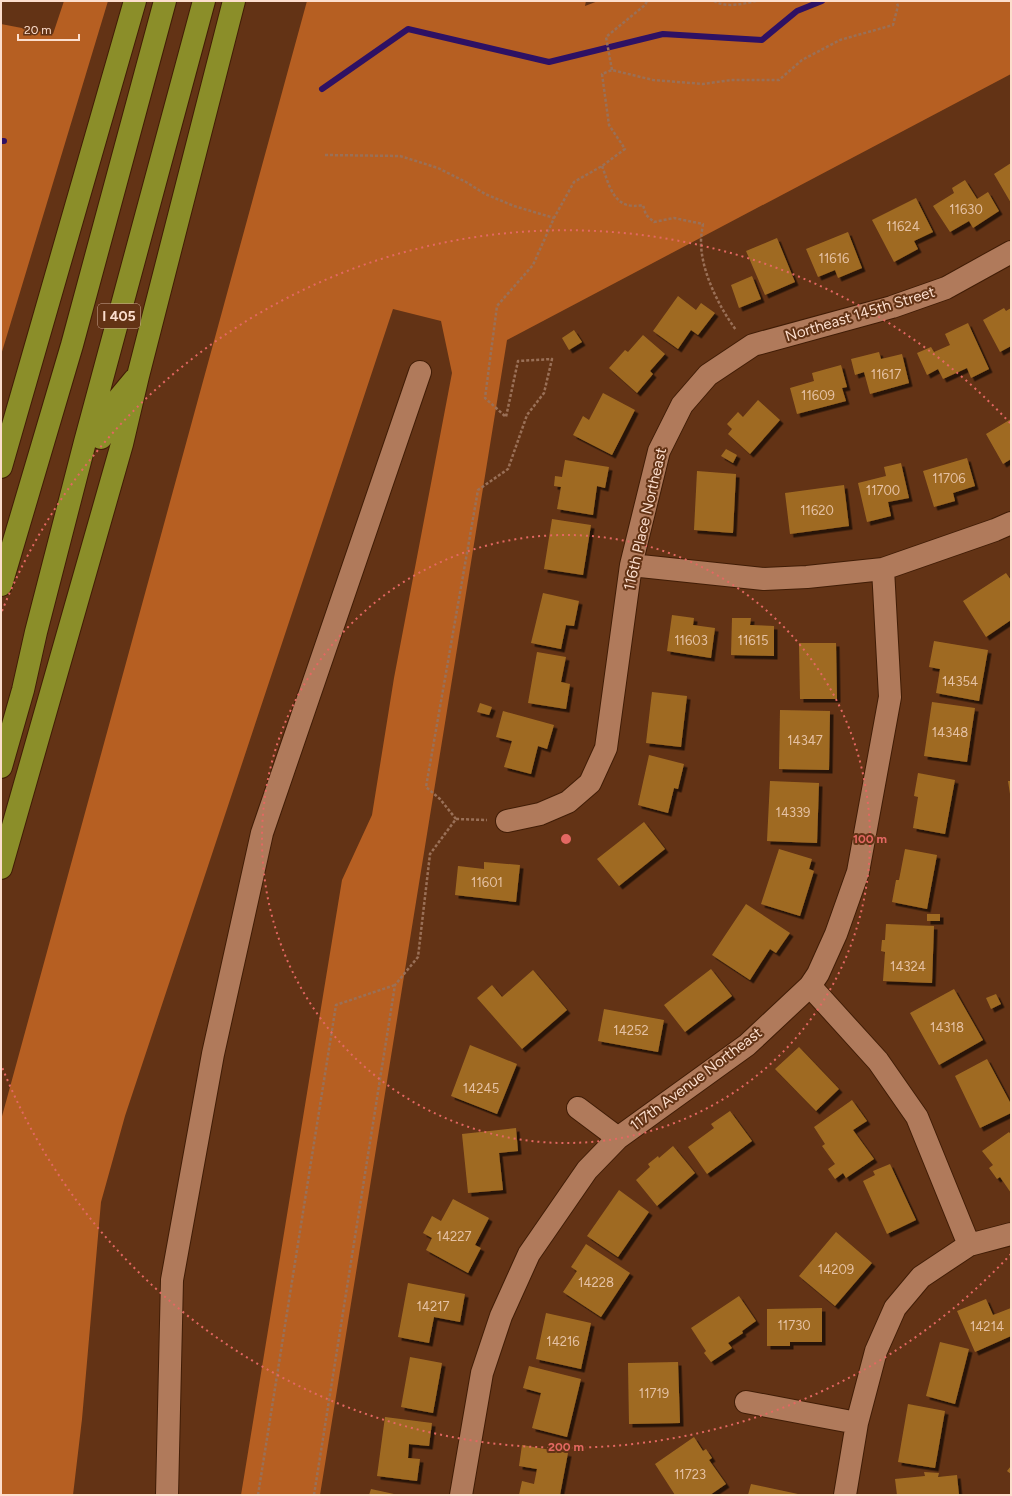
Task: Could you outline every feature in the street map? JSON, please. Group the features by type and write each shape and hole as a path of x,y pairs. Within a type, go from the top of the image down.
{"highway":[{"path":"1,467 135,1"},
{"name":"I 405","path":"1,585 72,345 165,1"},
{"name":"I 405","path":"1,767 23,690 36,632 85,442 204,1"},
{"name":"I 405","path":"1,868 120,452 234,1"},
{"name":"I 405","path":"36,632 51,613 109,410 138,376"}],"street":[{"name":"Northeast 145th Street","path":"708,375 753,345 892,307 946,288 1011,252"},
{"path":"167,1495 172,1280 213,1054 262,833 420,372"},
{"name":"116th Place Northeast","path":"507,821 540,814 568,802 590,783 606,748 631,565 659,451 682,405 708,375"},
{"path":"631,565 764,579 807,577 883,569 1011,523"},
{"name":"117th Avenue Northeast","path":"461,1495 482,1373 501,1316 529,1254 587,1170 618,1138 747,1045 810,986 818,974 836,934 858,872 889,705 890,697 883,569"},
{"path":"810,986 878,1061 917,1117 969,1245"},
{"name":"117th Avenue Northeast","path":"578,1108 618,1138"},
{"path":"845,1495 857,1423 876,1351 895,1308 921,1277 969,1245 1011,1234"},
{"path":"746,1402 857,1423"}],"path":[{"path":"612,70 606,37 645,5 647,1"},
{"path":"714,1 720,5 744,4 756,1"},
{"path":"507,821 456,819 440,799 426,787 478,490 508,469 527,415 544,393 552,359 518,362 506,417 485,398 497,306 534,265 554,218 574,182 602,166 624,149 609,125 602,74 612,70 653,80 703,84 731,80 779,80 802,60 840,40 893,25 898,6 896,1"},
{"path":"325,155 400,156 438,168 466,182 485,194 507,203 554,218"},
{"path":"602,166 613,193 621,203 635,207 643,205 646,215 654,222 674,218 703,224 701,242 706,272 727,318 737,331"},
{"path":"314,1495 395,985 418,956 430,854 456,819"},
{"path":"258,1495 336,1005 395,985"}],"shaded area":[{"path":"64,1 108,1 1,355 1,24 53,34"},
{"path":"307,1 586,1 585,6 598,1 1011,1 1011,74 507,340 320,1495 241,1495 342,880 372,815 394,678 452,373 441,321 393,309 125,1116 101,1202 82,1419 73,1495 1,1495 1,1120"}],"building":[{"path":"1011,163 1011,203 994,174"},
{"path":"965,180 977,199 988,192 999,211 973,228 969,221 950,232 933,206 954,193 952,188"},
{"path":"916,198 933,232 914,241 918,249 894,262 872,220"},
{"path":"848,232 862,268 838,278 835,270 818,277 806,249"},
{"path":"777,238 795,282 765,295 746,251"},
{"path":"752,276 761,299 739,308 731,285"},
{"path":"678,296 696,310 701,303 715,313 698,335 691,330 678,349 653,331"},
{"path":"1004,308 1006,311 1011,308 1011,346 1000,352 983,320"},
{"path":"968,323 989,369 971,378 967,368 943,379 938,369 927,375 917,353 931,347 934,352 950,345 945,334"},
{"path":"574,330 582,342 569,350 562,338"},
{"path":"643,335 665,354 650,371 653,374 637,393 609,368 625,350 628,352"},
{"path":"879,352 881,359 902,354 909,383 870,394 864,372 855,375 851,359"},
{"path":"841,365 847,387 842,388 846,401 797,414 790,388 814,381 812,373"},
{"path":"603,393 635,410 612,455 573,435 583,416 589,420"},
{"path":"758,400 780,420 750,454 728,434 732,429 727,424 738,412 743,417"},
{"path":"1011,419 1011,459 1003,464 986,434"},
{"path":"726,449 737,455 733,463 721,456"},
{"path":"967,458 975,486 953,493 955,501 934,507 923,471"},
{"path":"565,460 609,467 605,488 597,486 593,515 557,509 561,487 554,486 555,476 562,477"},
{"path":"901,463 909,498 888,502 891,516 867,522 858,483 886,476 884,467"},
{"path":"697,471 736,474 733,533 694,530"},
{"path":"844,485 849,526 790,534 785,493"},
{"path":"552,519 591,525 583,575 544,569"},
{"path":"1006,573 1011,580 1011,620 986,637 963,601"},
{"path":"543,593 579,601 574,626 566,625 561,649 531,643"},
{"path":"672,615 694,618 693,625 715,628 711,658 667,651"},
{"path":"732,618 751,618 750,625 774,626 774,656 731,655"},
{"path":"934,641 988,650 979,701 936,693 940,669 929,667"},
{"path":"799,643 836,643 837,699 800,699"},
{"path":"537,652 566,657 561,682 570,684 566,709 528,703"},
{"path":"652,692 687,696 681,747 646,743"},
{"path":"932,702 975,708 967,762 924,756"},
{"path":"480,703 492,707 489,715 477,712"},
{"path":"780,710 830,711 829,770 779,769"},
{"path":"503,711 554,725 547,749 538,746 531,774 504,767 512,741 496,737"},
{"path":"649,755 684,764 678,789 674,788 668,813 638,805"},
{"path":"918,773 955,780 945,834 913,828 918,797 914,796"},
{"path":"770,781 819,783 817,843 767,841"},
{"path":"1008,781 1011,781 1011,794 1010,794"},
{"path":"644,822 665,849 619,886 597,859"},
{"path":"779,849 812,859 809,869 814,871 800,916 761,904"},
{"path":"905,849 937,855 927,909 892,902 896,880 899,880"},
{"path":"484,862 520,865 516,902 455,895 458,866 484,869"},
{"path":"746,904 790,933 776,953 770,949 750,980 712,955"},
{"path":"927,914 940,914 940,921 927,921"},
{"path":"886,924 934,926 932,983 883,981 885,952 881,951 882,940 885,940"},
{"path":"711,969 732,996 685,1032 664,1005"},
{"path":"533,970 567,1010 522,1049 477,998 492,985 502,997"},
{"path":"954,989 983,1040 939,1065 910,1013"},
{"path":"996,994 1001,1004 991,1009 986,998"},
{"path":"604,1009 664,1020 658,1052 598,1041"},
{"path":"470,1045 517,1064 497,1114 451,1096"},
{"path":"799,1047 839,1089 816,1111 775,1069"},
{"path":"987,1059 1011,1104 1011,1113 980,1128 955,1076"},
{"path":"852,1100 867,1121 853,1130 874,1159 846,1178 843,1173 835,1179 828,1169 835,1164 822,1146 825,1144 814,1127"},
{"path":"730,1111 752,1141 707,1174 688,1147 714,1128 711,1124"},
{"path":"516,1128 518,1151 499,1153 503,1190 468,1193 462,1134"},
{"path":"1009,1132 1011,1135 1011,1193 1000,1177 997,1179 989,1168 993,1165 982,1151"},
{"path":"673,1146 695,1173 657,1206 636,1180 650,1167 648,1164 658,1156 659,1158"},
{"path":"890,1164 916,1220 887,1234 863,1181 875,1175 873,1171"},
{"path":"619,1190 649,1212 618,1257 587,1236"},
{"path":"453,1199 489,1218 475,1245 481,1248 468,1273 426,1250 432,1238 423,1233 432,1216 441,1221"},
{"path":"836,1232 872,1263 835,1306 799,1276"},
{"path":"586,1244 630,1273 601,1317 563,1292 577,1271 571,1267"},
{"path":"408,1283 465,1294 460,1322 434,1317 429,1343 398,1337"},
{"path":"739,1296 756,1321 742,1331 743,1333 728,1343 732,1348 711,1362 704,1353 706,1351 691,1328"},
{"path":"986,1299 993,1315 1011,1308 1011,1336 975,1352 957,1311"},
{"path":"822,1308 822,1342 790,1342 790,1346 767,1346 767,1309"},
{"path":"546,1313 591,1323 581,1369 536,1359"},
{"path":"940,1342 969,1349 955,1404 926,1396"},
{"path":"410,1357 442,1363 433,1413 401,1407"},
{"path":"678,1362 680,1423 629,1424 628,1363"},
{"path":"529,1366 581,1379 567,1437 532,1428 541,1393 523,1388"},
{"path":"908,1404 945,1411 935,1468 898,1462"},
{"path":"385,1417 432,1423 429,1446 409,1444 408,1458 420,1459 417,1481 377,1476"},
{"path":"694,1437 703,1451 706,1449 712,1458 709,1460 726,1484 710,1495 675,1495 655,1464"},
{"path":"522,1445 568,1453 560,1495 519,1495 522,1481 534,1484 537,1469 519,1466"},
{"path":"1011,1466 1011,1474 1007,1471"},
{"path":"924,1472 939,1473 938,1477 957,1475 959,1495 897,1495 895,1479 925,1476"},
{"path":"751,1484 798,1494 798,1495 748,1495"},
{"path":"371,1489 394,1494 394,1495 369,1495"}],"waterway":[{"path":"322,89 408,29 549,62 663,34 762,40 797,11 822,1"}]}
